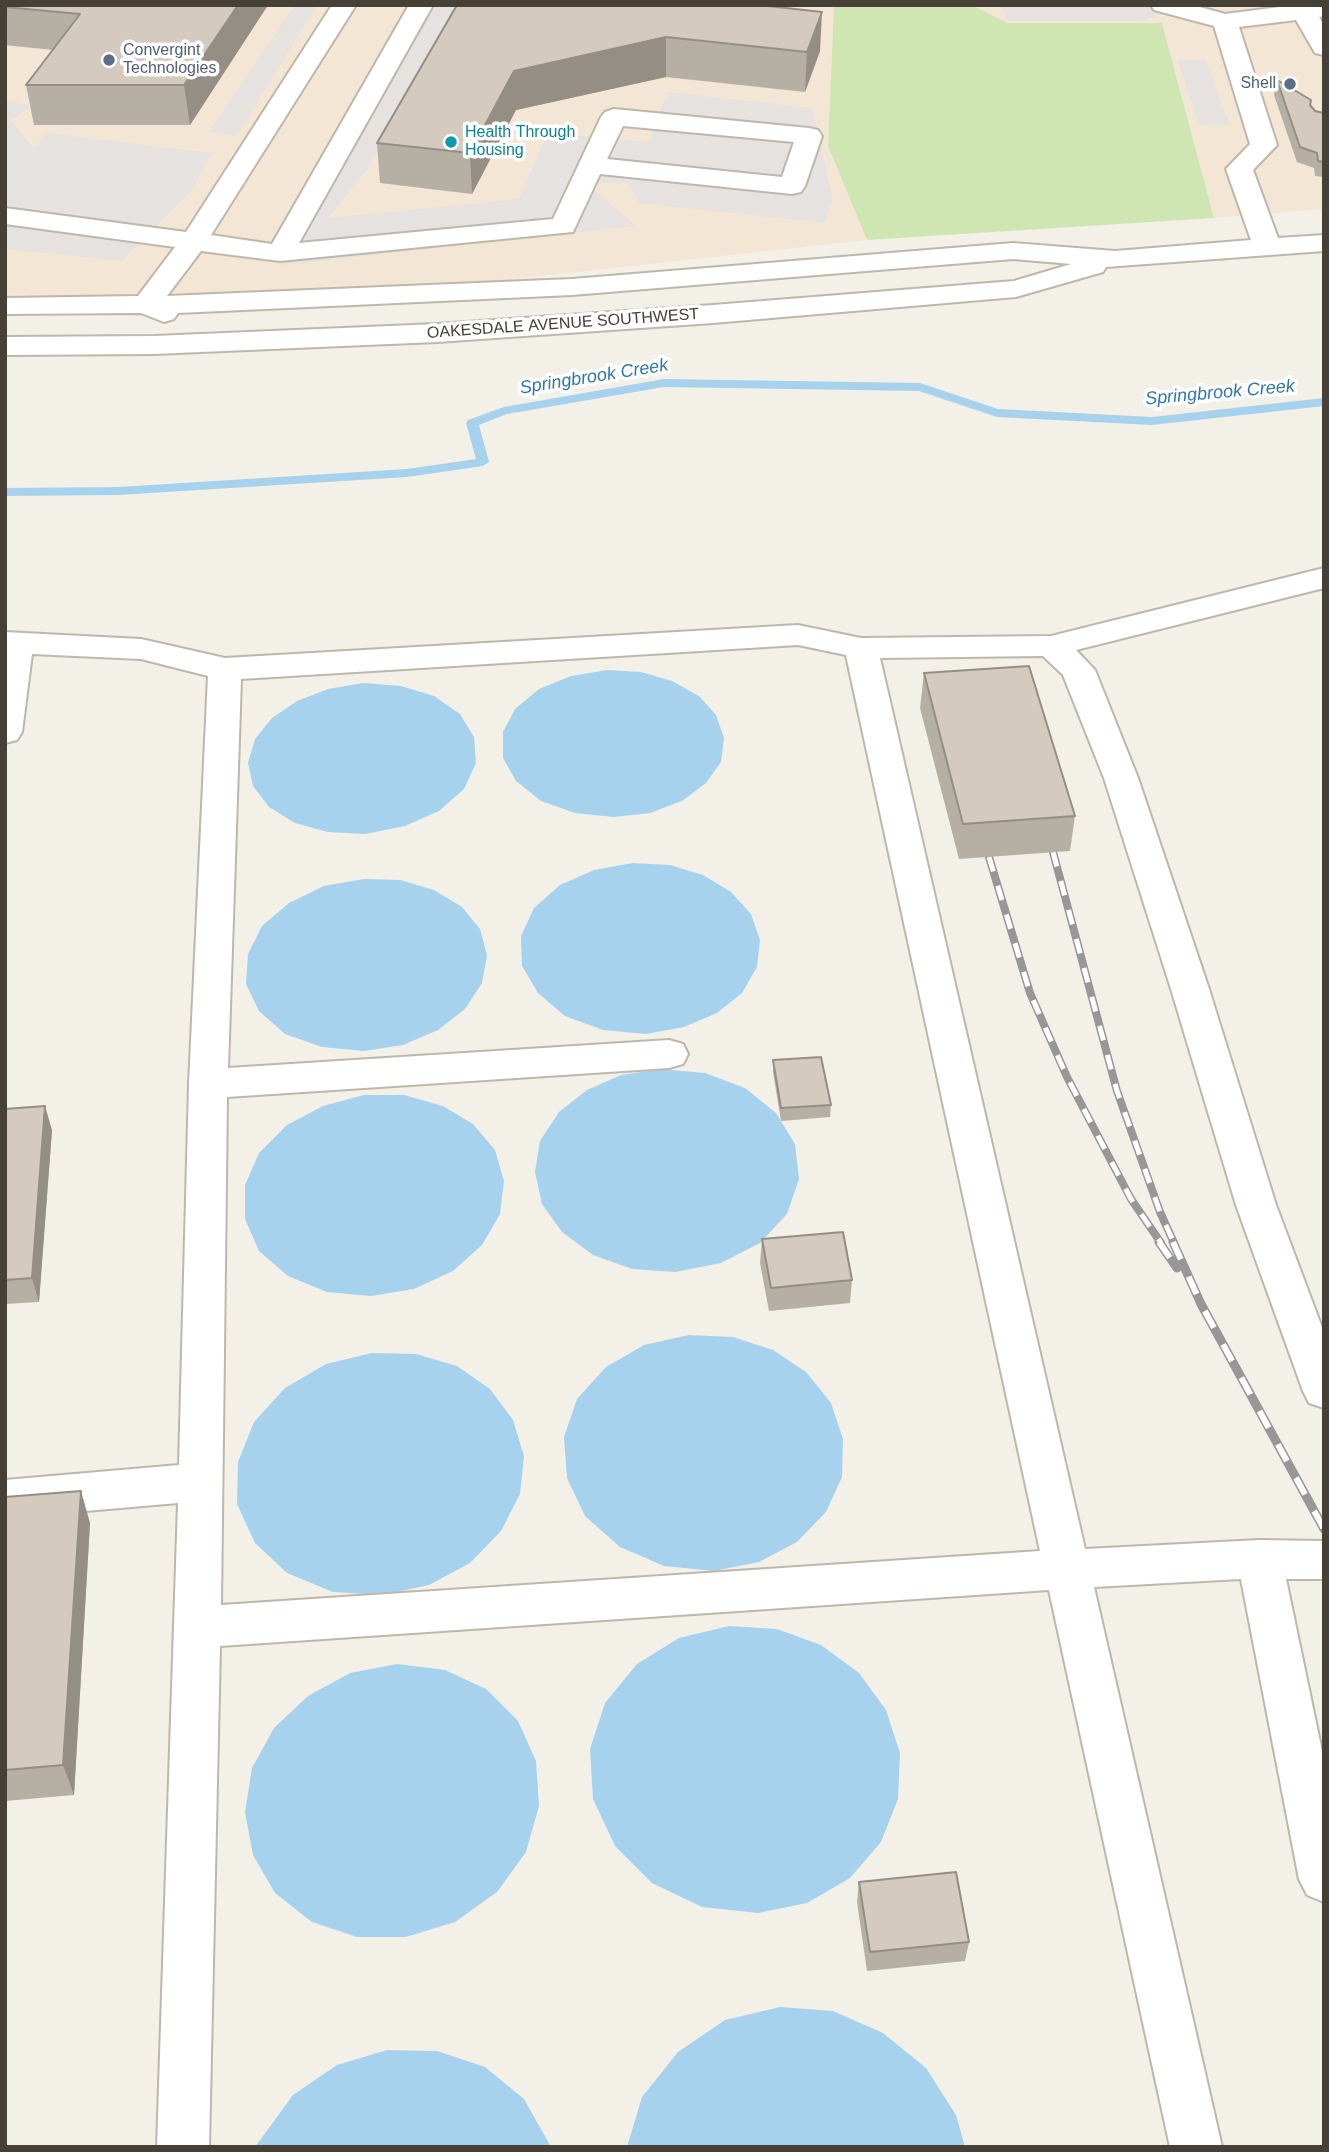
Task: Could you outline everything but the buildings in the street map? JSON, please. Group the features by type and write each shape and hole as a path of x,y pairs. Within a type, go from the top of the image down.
{"street":[{"path":"344,5 193,242 146,305 194,326 533,312 632,320"},
{"path":"280,253 421,5"},
{"path":"1163,5 1225,21 1314,11 1324,48"},
{"path":"1225,21 1276,139 1239,169 1268,248"},
{"path":"5,216 280,253 564,226 591,165 614,117 809,136 792,186 591,165"},
{"name":"OAKESDALE AVENUE SOUTHWEST","path":"5,306 146,305 572,287 1013,251 1115,259 1324,243"},
{"name":"OAKESDALE AVENUE SOUTHWEST","path":"5,346 154,345 410,334 632,320 1016,289 1115,259"},
{"path":"5,732 11,642 141,649 225,669 798,635 862,648 1051,646 1324,578"},
{"path":"1051,646 1078,670 1121,778 1256,1205 1324,1391"},
{"path":"862,648 1196,2147"},
{"path":"183,2147 198,1627 208,1084 225,669"},
{"path":"208,1084 669,1054"},
{"path":"5,1499 201,1482"},
{"path":"1259,1559 1324,1879"},
{"path":"198,1627 1069,1569 1259,1559 1324,1560"}],"shaded area":[{"path":"5,5 834,5 828,146 867,240 395,292 5,298"},
{"path":"295,5 317,5 237,135 209,132"},
{"path":"429,5 463,5 368,168 328,218 519,199 548,133 648,142 668,92 812,108 833,200 825,223 639,203 628,182 585,183 636,226 283,265"},
{"path":"972,5 1324,5 1324,209 1214,218 1162,23 1007,23"},
{"path":"1001,5 1196,5 1141,21 1006,21"},
{"path":"1177,60 1205,60 1230,125 1200,126"},
{"path":"5,100 32,106 11,120 34,149 47,133 212,153 191,191 122,261 5,249 5,219 14,206 5,206"}],"green space":[{"path":"834,5 972,5 1007,23 1162,23 1214,218 867,240 828,146"}],"water":[{"path":"607,670 641,672 672,681 699,696 716,715 724,738 721,762 706,783 682,801 650,813 614,817 575,813 541,801 516,781 503,758 503,732 515,709 539,689 571,676"},
{"path":"363,683 401,686 434,696 460,714 474,737 476,763 464,789 439,811 405,826 365,834 328,832 295,823 269,807 253,786 248,763 255,739 272,718 297,701 328,689"},
{"path":"633,863 670,865 703,875 731,892 751,914 760,940 757,967 742,993 717,1013 684,1027 646,1034 603,1030 565,1016 538,993 522,966 521,936 534,908 560,885 594,870"},
{"path":"364,879 400,880 434,890 462,907 480,929 487,955 482,983 465,1009 438,1030 403,1045 364,1051 322,1047 285,1034 259,1011 246,984 248,954 262,926 289,903 324,886"},
{"path":"661,1069 705,1073 745,1088 776,1113 795,1144 799,1179 787,1214 760,1243 721,1263 675,1272 632,1269 593,1255 562,1232 542,1204 535,1172 540,1141 559,1112 587,1090 621,1075"},
{"path":"364,1095 404,1095 443,1106 473,1124 495,1150 504,1181 500,1214 482,1245 453,1271 414,1289 371,1296 327,1292 288,1276 259,1251 245,1219 245,1185 259,1153 287,1125 323,1106"},
{"path":"689,1335 733,1337 773,1350 806,1372 831,1403 843,1439 842,1477 826,1512 797,1542 759,1562 714,1571 664,1566 620,1547 585,1516 567,1478 564,1437 577,1399 606,1367 644,1345"},
{"path":"372,1353 416,1354 457,1366 490,1389 513,1420 524,1456 520,1494 501,1531 470,1563 429,1585 383,1595 333,1592 287,1573 255,1543 237,1504 238,1462 254,1422 285,1388 326,1364"},
{"path":"729,1626 777,1629 821,1645 859,1673 886,1710 900,1753 898,1799 881,1842 850,1878 807,1903 758,1913 702,1907 652,1883 615,1846 593,1799 590,1749 605,1703 637,1664 679,1638"},
{"path":"397,1664 445,1670 486,1689 518,1721 536,1761 539,1806 526,1852 497,1892 455,1922 406,1937 357,1937 312,1922 275,1893 253,1855 245,1812 252,1768 274,1728 308,1696 350,1673"},
{"path":"780,2007 833,2011 883,2033 926,2068 956,2115 965,2147 627,2147 642,2097 678,2052 725,2020"},
{"path":"387,2050 437,2051 485,2067 524,2099 551,2147 255,2147 293,2095 337,2065"}],"waterway":[{"name":"Springbrook Creek","path":"5,492 118,491 407,473 483,462 472,423 504,411 664,383 920,387 997,413 1152,421 1324,402"}],"railway":[{"path":"1053,852 1117,1091 1160,1212 1174,1243"},
{"path":"989,857 1030,993 1067,1077 1131,1199 1161,1243"},
{"path":"1159,1242 1177,1268"},
{"path":"1173,1242 1201,1304 1324,1529"}],"place":[{"name":"Convergint Technologies","path":"109,60"},
{"name":"Shell","path":"1290,84"},
{"name":"Health Through Housing","path":"451,142"}]}
